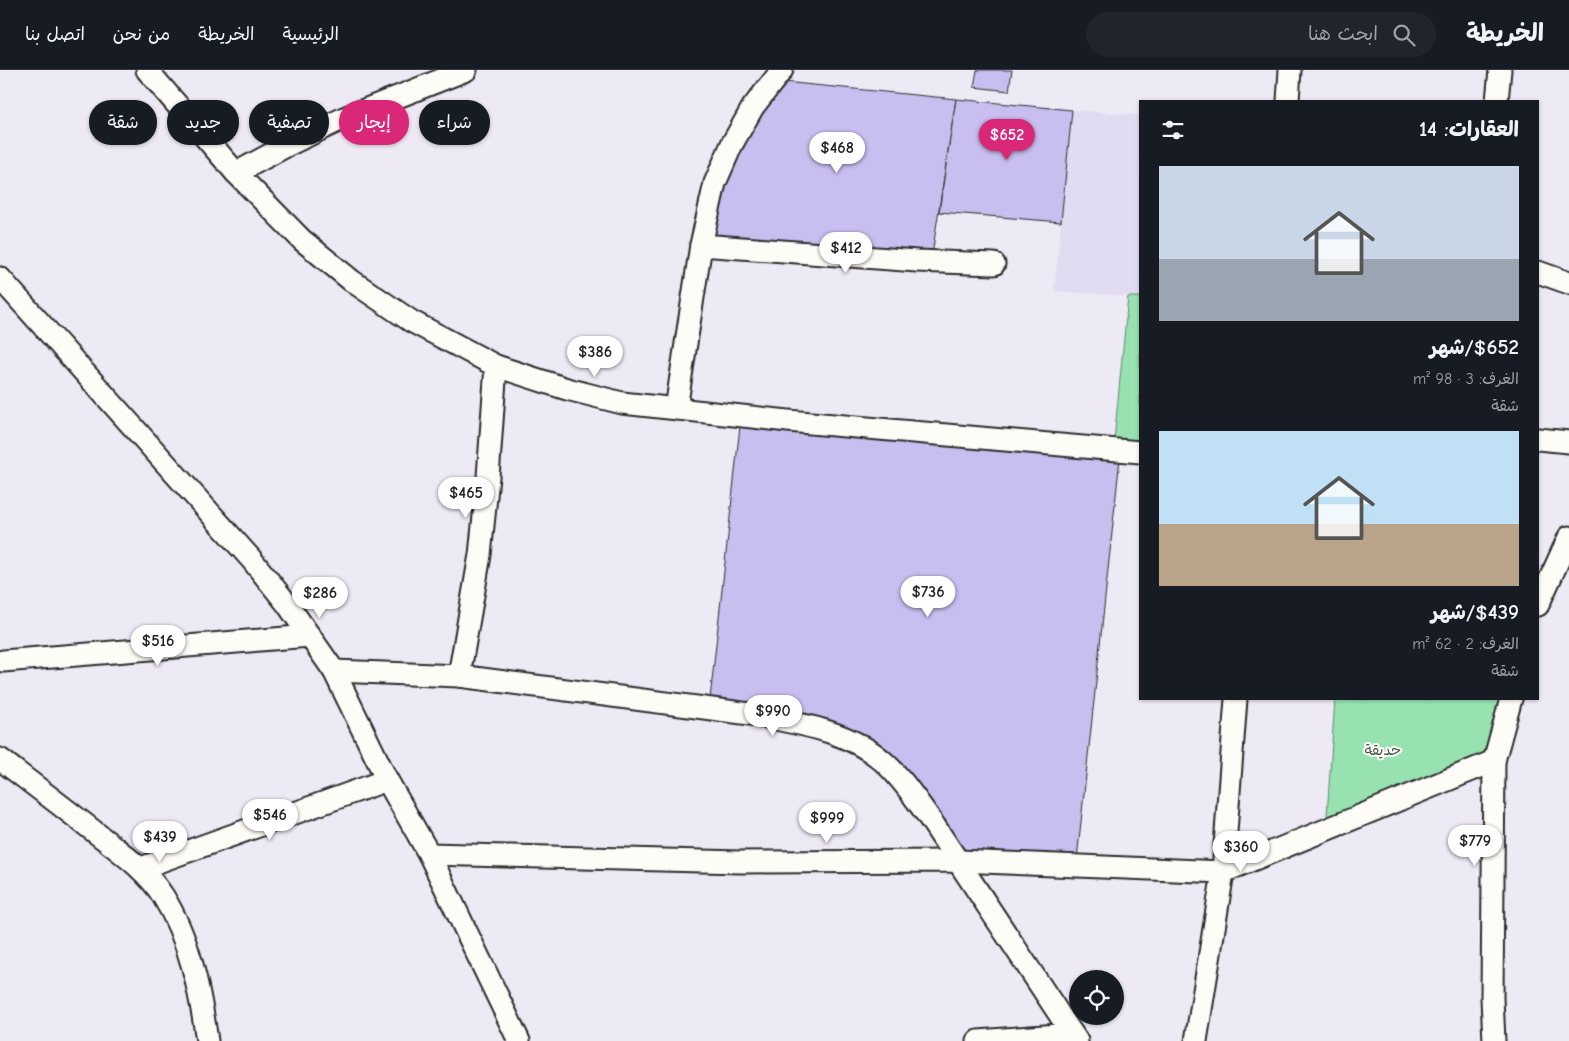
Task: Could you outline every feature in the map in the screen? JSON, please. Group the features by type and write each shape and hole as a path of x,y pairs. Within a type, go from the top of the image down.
{"street":[{"path":"147,70 236,173 302,240 352,281 411,321 496,366 594,397 622,403 788,421 1139,452"},
{"path":"236,173 288,144 344,118 466,70"},
{"path":"1288,100 1290,70"},
{"path":"1497,100 1500,70"},
{"path":"676,409 701,245 715,183 732,144 775,74"},
{"path":"701,245 917,261 994,264"},
{"path":"1539,272 1569,283"},
{"path":"0,278 252,560 334,671 388,780 429,854 518,1041"},
{"path":"459,676 480,555 496,366"},
{"path":"1539,439 1569,442"},
{"path":"1539,603 1569,537"},
{"path":"1,660 310,636"},
{"path":"334,671 459,676 750,714 795,723 833,734 863,746 884,761 908,788 959,861 1075,1037"},
{"path":"1196,1041 1223,872 1236,700"},
{"path":"1494,1041 1492,998 1494,761 1511,700"},
{"path":"0,759 140,868 163,895 178,924 188,952 204,1014 207,1041"},
{"path":"429,854 741,862 959,861 1223,872 1494,761"},
{"path":"140,868 388,780"},
{"path":"978,1041 1075,1037"}],"shaded area":[{"path":"1072,110 1139,115 1139,297 1054,291"}],"green space":[{"path":"1128,297 1139,297 1139,443 1114,441"},
{"name":"حديقة","path":"1335,700 1511,700 1494,761 1326,830"}],"building":[{"path":"977,70 1012,70 1009,91 974,87"},
{"path":"773,81 956,99 931,261 701,245 753,107"},
{"path":"956,99 1072,110 1061,222 939,212"},
{"path":"740,426 1120,458 1077,859 960,854 835,723 710,699"}]}
